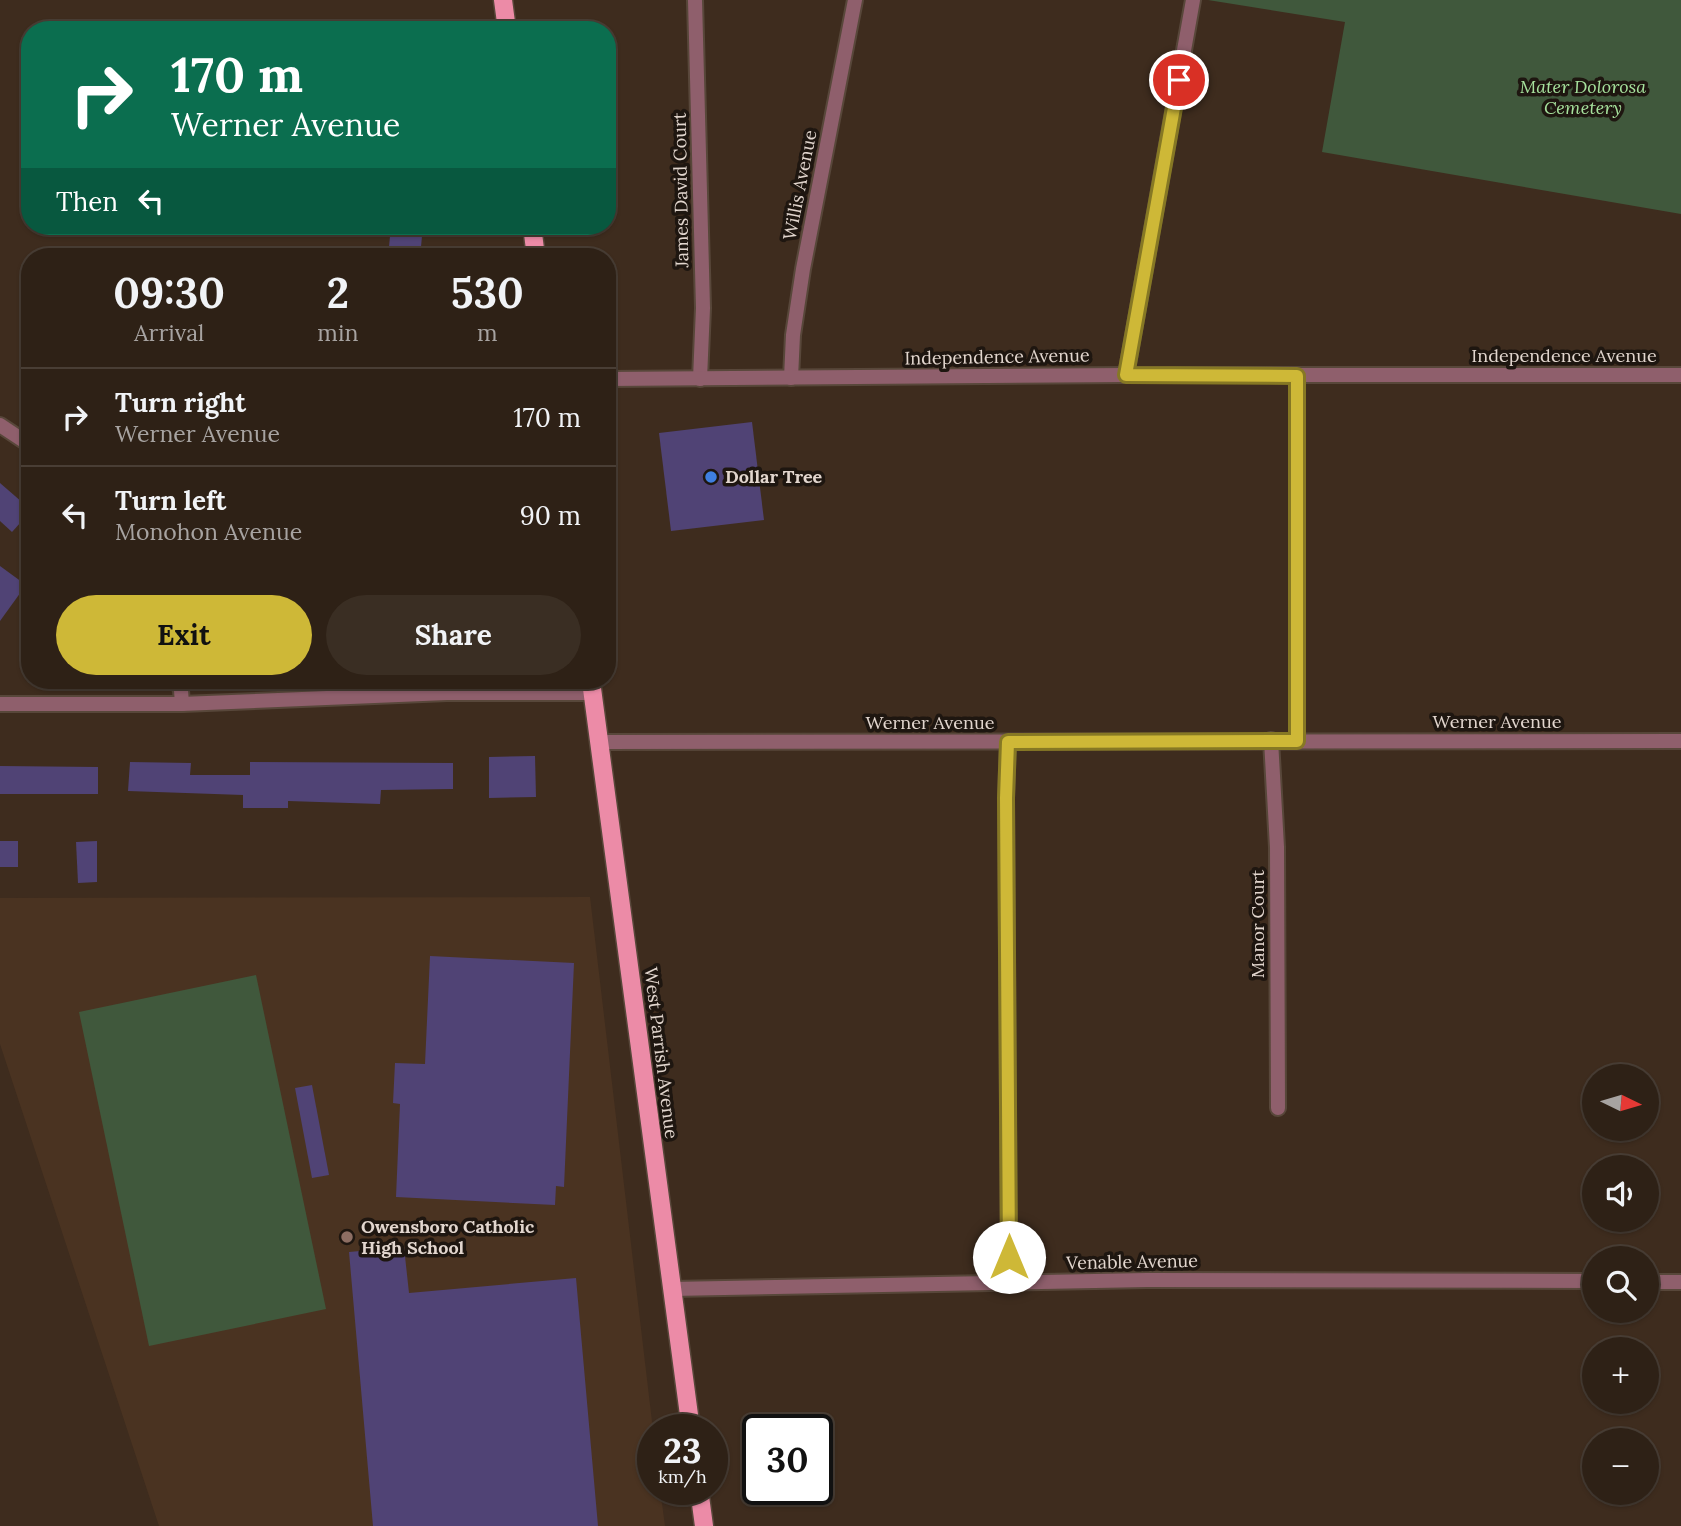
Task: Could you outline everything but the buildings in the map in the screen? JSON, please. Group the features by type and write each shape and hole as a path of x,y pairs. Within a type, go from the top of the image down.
{"main road":[{"path":"503,0 506,21"},
{"name":"West Parrish Avenue","path":"592,689 689,1414"},
{"path":"701,1505 704,1526"}],"street":[{"name":"James David Court","path":"695,0 703,307 700,379"},
{"name":"Willis Avenue","path":"791,378 793,335 803,269 855,0"},
{"path":"1126,375 1193,0"},
{"name":"Independence Avenue","path":"616,379 1681,374"},
{"path":"1297,376 1297,741"},
{"path":"0,425 21,439"},
{"path":"181,689 182,704"},
{"path":"0,704 182,704 544,689"},
{"name":"Manor Court","path":"1271,740 1277,847 1278,1108"},
{"name":"Werner Avenue","path":"599,742 1681,741"},
{"path":"1008,742 1006,812 1009,1284"},
{"name":"Venable Avenue","path":"671,1289 1147,1280 1582,1282"},
{"path":"1659,1282 1681,1282"}],"shaded area":[{"name":"Owensboro Catholic High School","path":"590,897 651,1414 637,1414 637,1505 662,1505 665,1526 159,1526 0,1044 0,898"}],"green space":[{"name":"Mater Dolorosa Cemetery","path":"1208,0 1681,0 1681,214 1322,152 1345,22"},
{"path":"256,975 326,1309 149,1346 79,1012"}],"place":[{"name":"Dollar Tree","path":"711,477"},
{"name":"Owensboro Catholic High School","path":"347,1237"}],"route":[{"path":"1009,1257 1006,798 1008,742 1297,741 1297,376 1126,375 1179,80"}]}
